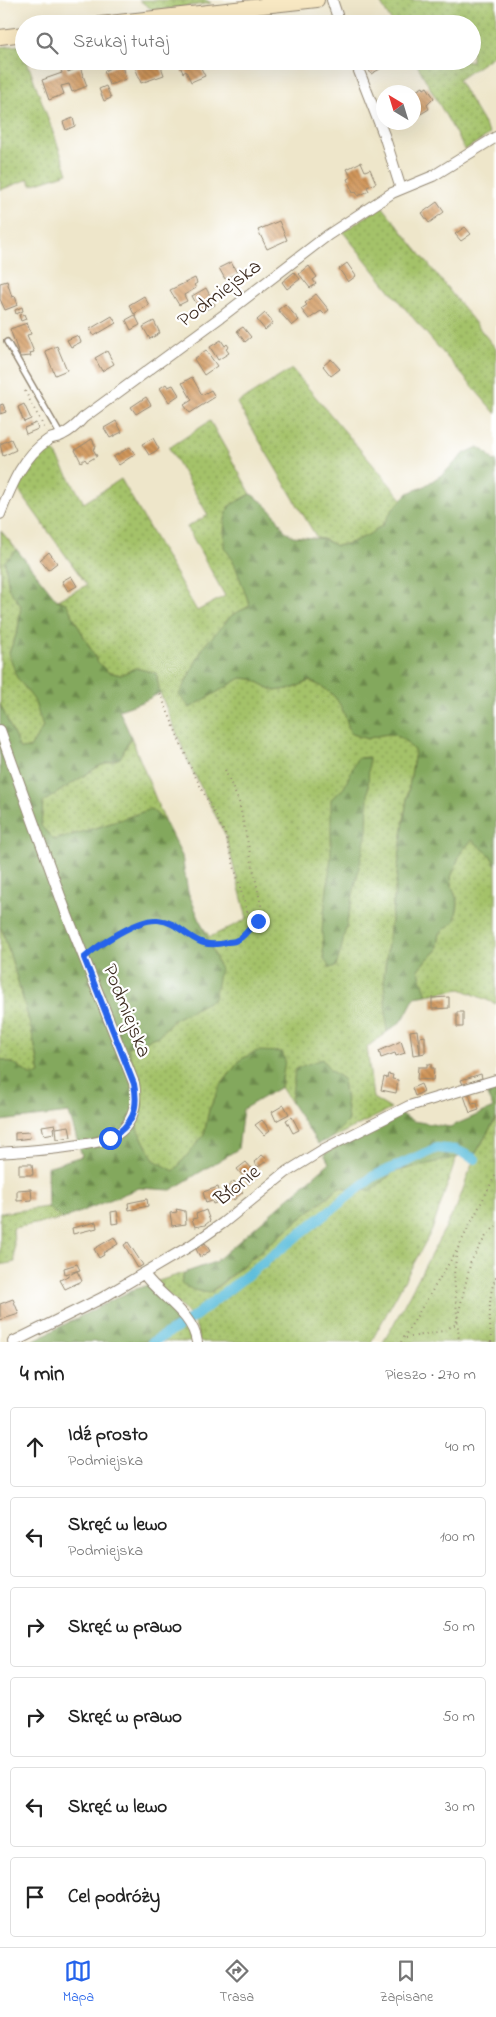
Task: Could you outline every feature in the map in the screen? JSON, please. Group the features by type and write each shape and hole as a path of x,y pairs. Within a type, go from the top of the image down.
{"street":[{"path":"181,15 317,0"},
{"path":"332,0 337,15"},
{"path":"0,37 15,35"},
{"path":"359,70 384,135 401,189"},
{"name":"Podmiejska","path":"0,514 19,473 31,454 50,438 61,436 328,235 387,196 433,176 496,137"},
{"name":"Podmiejska","path":"0,730 84,958 134,1084 136,1094 135,1112 119,1132 110,1138 50,1149 0,1153"},
{"name":"Błonie","path":"13,1342 102,1298 144,1274 213,1230 284,1173 324,1149 409,1106 496,1080"},
{"path":"144,1274 161,1295 189,1321 194,1328 197,1342"}],"lane":[{"path":"7,342 61,436"}],"path":[{"path":"160,692 191,768 225,834 250,926"},
{"path":"84,958 108,938 149,920 167,922 197,942 219,945 239,939 250,926 258,921 261,905 239,802 225,770"},
{"path":"401,1342 457,1250 496,1174"},
{"path":"404,1339 414,1335 443,1331 456,1324 471,1261 486,1236 496,1226"},
{"path":"457,1250 454,1274 456,1324 459,1342"},
{"path":"491,1342 490,1298 496,1277"}],"green space":[{"path":"139,0 206,0 211,3 154,11"},
{"path":"393,0 496,0 496,54 481,64 481,15 388,15 380,2"},
{"path":"15,46 15,70 30,70 68,173 31,185 29,179 0,190 0,47"},
{"path":"420,70 473,70 458,80 490,134 465,150"},
{"path":"382,206 496,349 496,414 401,304 343,232"},
{"path":"292,369 402,499 378,529 361,539 336,546 317,538 237,403"},
{"path":"210,421 251,494 229,506 224,531 250,606 232,615 204,646 179,695 217,692 241,678 252,679 275,691 294,688 309,681 319,685 338,701 351,733 367,739 382,735 394,735 404,740 415,752 406,805 384,975 387,1032 367,1047 373,1098 391,1109 330,1139 348,1121 343,1079 331,1071 322,1060 293,1089 291,1103 281,1087 282,1076 241,1059 221,1085 209,1110 204,1135 174,1172 154,1160 135,1125 142,1106 128,1047 158,1036 173,1020 186,1013 212,950 202,926 210,937 247,918 225,834 191,768 160,693 156,673 135,668 121,675 108,672 97,661 66,603 57,600 87,585 17,488 34,460 50,444 84,503 121,479 197,611 225,596 187,527 208,515 169,448"},
{"path":"478,447 485,451 494,461 496,460 496,865 490,855 472,840 461,852 451,877 458,903 455,921 440,933 437,951 418,969 427,995 415,997 403,1020 387,1032 384,975 406,805 415,752 404,740 394,735 382,735 367,739 350,733 345,715 337,701 319,685 309,681 294,688 275,691 252,679 241,678 190,708 179,695 204,646 232,615 250,606 233,560 224,547 225,520 229,506 251,494 264,503 275,515 285,531 293,536 323,539 336,546 347,544 368,535 383,525 392,510 408,493 423,487 444,473 465,453"},
{"path":"1,531 17,550 5,562 9,589 21,606 18,630 9,653 35,698 43,727 30,748 20,749 0,704"},
{"path":"17,550 57,600 66,603 97,661 108,672 121,675 135,668 156,673 160,693 119,710 131,737 120,758 99,766 43,802 41,826 55,840 151,809 165,822 182,856 188,892 220,968 214,999 173,1020 158,1036 128,1047 142,1106 135,1125 154,1160 174,1171 204,1135 209,1110 221,1085 241,1059 257,1051 282,1052 285,1060 281,1087 243,1109 238,1149 171,1190 139,1188 63,1219 48,1207 47,1167 82,1156 69,1113 0,1121 0,1059 17,1065 31,1076 40,1074 24,1003 0,927 0,704 20,749 30,748 43,727 34,700 16,676 9,653 18,630 21,606 9,589 5,561"},
{"path":"131,737 165,822 151,809 54,840 41,826 43,802 99,766 120,758"},
{"path":"369,757 367,831 341,950 336,966 330,968 324,959 322,930 331,857 331,799 344,788 357,758"},
{"path":"472,840 490,855 496,865 496,1004 461,989 427,995 418,970 437,951 440,933 455,920 458,903 451,877 461,852"},
{"path":"0,927 24,1003 40,1074 31,1076 17,1065 0,1059"},
{"path":"322,1059 331,1071 343,1079 348,1121 330,1139 318,1144 291,1103 295,1070"},
{"path":"496,1087 496,1118 476,1153 393,1172 371,1191 339,1187 209,1293 193,1290 181,1283 184,1273 215,1262 329,1163 324,1154 399,1113 413,1121 450,1127 493,1108 486,1092"},
{"path":"496,1118 496,1342 383,1342 457,1206 476,1153"},
{"path":"457,1156 432,1230 371,1342 199,1342 198,1333 190,1317 155,1282 184,1273 182,1283 210,1293 339,1187 371,1191 393,1172"},
{"path":"48,1207 63,1219 13,1228 15,1262 0,1265 0,1213"},
{"path":"148,1285 182,1317 167,1329 143,1342 30,1342 132,1290"},
{"path":"182,1317 194,1342 143,1342 167,1329"}],"building":[{"path":"61,70 67,70 68,72 81,70 87,86 72,92 69,84 61,86 64,94 49,100 42,80 62,73"},
{"path":"123,70 126,79 109,85 104,71"},
{"path":"136,70 162,70 164,75 141,83"},
{"path":"182,70 202,70 205,76 191,82 186,71 183,73"},
{"path":"369,70 378,70 371,74"},
{"path":"106,86 111,98 104,101 99,89"},
{"path":"427,87 434,98 427,105 429,109 421,114 421,88"},
{"path":"73,118 75,126 66,130 63,122"},
{"path":"361,162 365,171 370,169 376,183 367,187 369,191 358,196 356,192 353,193 347,179 351,177 347,169"},
{"path":"437,202 444,212 429,223 422,213"},
{"path":"279,221 287,240 267,249 258,230"},
{"path":"465,227 471,234 461,241 455,234"},
{"path":"231,262 237,273 225,279 219,268"},
{"path":"347,263 356,276 348,282 339,269"},
{"path":"309,266 317,277 313,280 316,284 310,288 299,274"},
{"path":"294,272 300,279 287,289 282,282"},
{"path":"195,278 197,283 194,285 196,288 184,295 187,301 179,305 170,290"},
{"path":"7,281 12,297 15,296 18,305 5,310 0,299 0,283"},
{"path":"206,288 215,305 201,312 192,296"},
{"path":"316,294 329,310 324,314 321,311 309,319 301,309"},
{"path":"144,296 149,305 134,314 129,305"},
{"path":"285,304 299,320 292,326 278,310"},
{"path":"22,307 23,311 16,314 15,310"},
{"path":"265,313 273,323 265,330 257,320"},
{"path":"24,314 26,319 21,321 19,315"},
{"path":"135,315 140,325 131,330 126,320"},
{"path":"112,316 116,323 94,336 90,329"},
{"path":"154,321 160,333 150,339 143,327"},
{"path":"27,323 31,334 27,335 34,352 30,353 31,356 20,357 10,329"},
{"path":"243,327 251,337 245,342 237,331"},
{"path":"78,335 81,342 71,347 67,340"},
{"path":"221,340 225,346 227,344 229,347 226,349 229,353 218,360 210,347"},
{"path":"57,346 67,370 55,375 45,351"},
{"path":"206,350 217,366 204,375 194,359"},
{"path":"107,351 114,364 102,371 95,358"},
{"path":"331,359 340,369 331,376 323,366"},
{"path":"192,377 202,395 211,390 215,397 190,413 184,405 192,400 182,383"},
{"path":"166,384 168,387 173,385 179,395 169,402 160,388"},
{"path":"146,397 151,405 136,414 131,407"},
{"path":"3,404 6,412 0,414 0,405"},
{"path":"24,404 31,419 24,422 18,407"},
{"path":"116,421 122,432 110,438 104,428"},
{"path":"36,423 38,429 26,434 24,428"},
{"path":"153,438 159,449 149,455 142,444"},
{"path":"11,439 16,450 3,456 0,444"},
{"path":"92,439 96,447 93,449 97,456 87,462 85,459 81,462 75,450"},
{"path":"130,447 135,454 119,465 113,457"},
{"path":"49,552 57,563 48,570 40,560"},
{"path":"71,576 77,586 68,591 62,581"},
{"path":"449,997 449,1008 432,1009 432,998"},
{"path":"457,1012 463,1012 463,1027 457,1027"},
{"path":"417,1030 420,1054 413,1055 410,1031"},
{"path":"425,1036 425,1053 420,1054 420,1037"},
{"path":"401,1041 405,1053 396,1056 395,1053 381,1058 379,1051"},
{"path":"427,1064 431,1064 431,1068 434,1068 433,1080 417,1079 418,1067 427,1067"},
{"path":"388,1074 393,1075 392,1079 398,1080 396,1093 381,1090 384,1077 387,1078"},
{"path":"481,1074 482,1078 468,1083 469,1086 464,1087 461,1080"},
{"path":"421,1084 424,1091 415,1096 412,1088"},
{"path":"468,1091 472,1104 477,1103 479,1110 470,1113 463,1093"},
{"path":"284,1105 289,1114 276,1121 272,1112"},
{"path":"292,1117 299,1130 293,1133 286,1120"},
{"path":"262,1120 270,1130 264,1135 255,1125"},
{"path":"55,1124 56,1127 53,1128 54,1133 44,1135 42,1126"},
{"path":"69,1126 71,1137 57,1139 56,1128"},
{"path":"29,1132 30,1138 15,1140 15,1133"},
{"path":"262,1155 268,1160 258,1167 254,1162"},
{"path":"246,1162 258,1176 249,1184 237,1169"},
{"path":"19,1164 32,1164 33,1175 19,1175"},
{"path":"234,1181 243,1192 234,1200 225,1189"},
{"path":"218,1187 221,1198 215,1200 216,1203 213,1204 212,1201 206,1203 203,1192"},
{"path":"31,1189 32,1200 17,1201 17,1190"},
{"path":"147,1199 148,1206 129,1210 128,1203"},
{"path":"176,1209 185,1211 186,1224 172,1226 170,1213 177,1212"},
{"path":"206,1210 210,1221 205,1225 195,1227 192,1219 197,1218 196,1214"},
{"path":"117,1211 119,1223 112,1224 111,1212"},
{"path":"96,1222 97,1228 73,1234 72,1228"},
{"path":"114,1237 118,1244 103,1253 104,1255 99,1258 94,1249"},
{"path":"128,1242 143,1265 138,1268 124,1245"},
{"path":"205,1243 210,1251 200,1257 196,1249"},
{"path":"77,1264 80,1270 65,1274 64,1268"},
{"path":"77,1271 82,1281 65,1289 60,1280"},
{"path":"13,1299 19,1314 0,1320 0,1304"}],"waterway":[{"path":"152,1342 195,1316 374,1176 437,1148 456,1150 475,1159"}],"route":[{"path":"110,1138 119,1132 132,1118 135,1112 136,1094 134,1084 84,958 108,938 149,920 167,922 197,942 219,945 239,939 250,926 258,921"}]}
